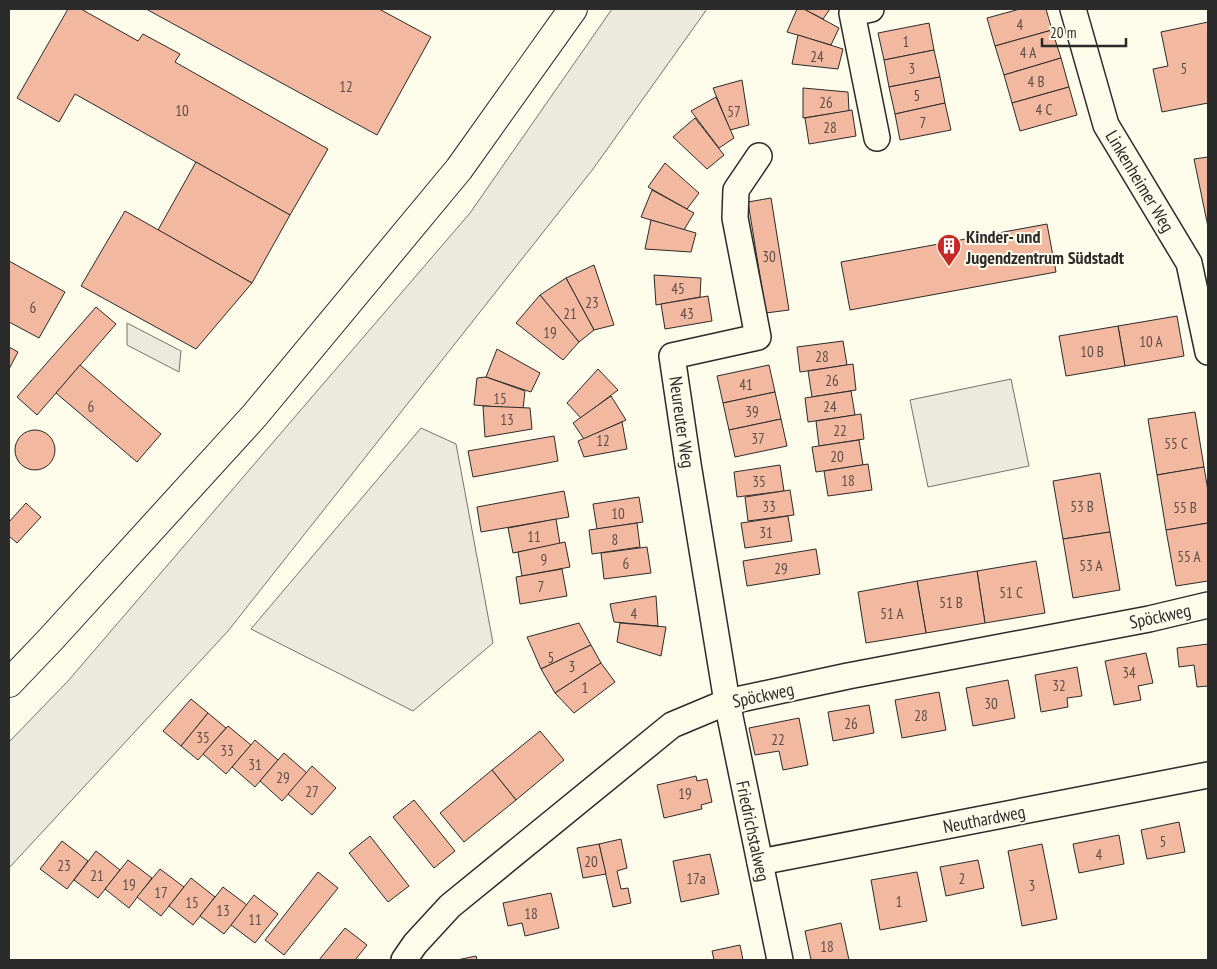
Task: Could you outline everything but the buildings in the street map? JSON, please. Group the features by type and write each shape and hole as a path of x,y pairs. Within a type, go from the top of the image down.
{"main road":[{"path":"9,683 255,415 459,169 573,9"}],"street":[{"path":"872,9 852,13 877,138"},
{"name":"Linkenheimer Weg","path":"1073,9 1106,125 1189,263 1208,352"},
{"name":"Neureuter Weg","path":"727,702 689,474 672,356 758,337 734,218 736,190 759,156"},
{"name":"Spöckweg","path":"404,960 415,944 450,906 672,725 727,702 848,676 1149,619 1208,605"},
{"name":"Friedrichstalweg","path":"727,702 780,960"},
{"name":"Neuthardweg","path":"760,862 1208,775"}],"shaded area":[{"path":"612,9 707,9 593,169 228,631 9,868 9,742 68,681 470,213"},
{"path":"127,323 181,351 179,372 127,345"},
{"path":"1011,379 1029,466 928,487 910,400"},
{"path":"421,428 456,444 493,643 413,711 251,629"}],"place":[{"name":"Kinder- und Jugendzentrum Südstadt","path":"949,267"}]}
